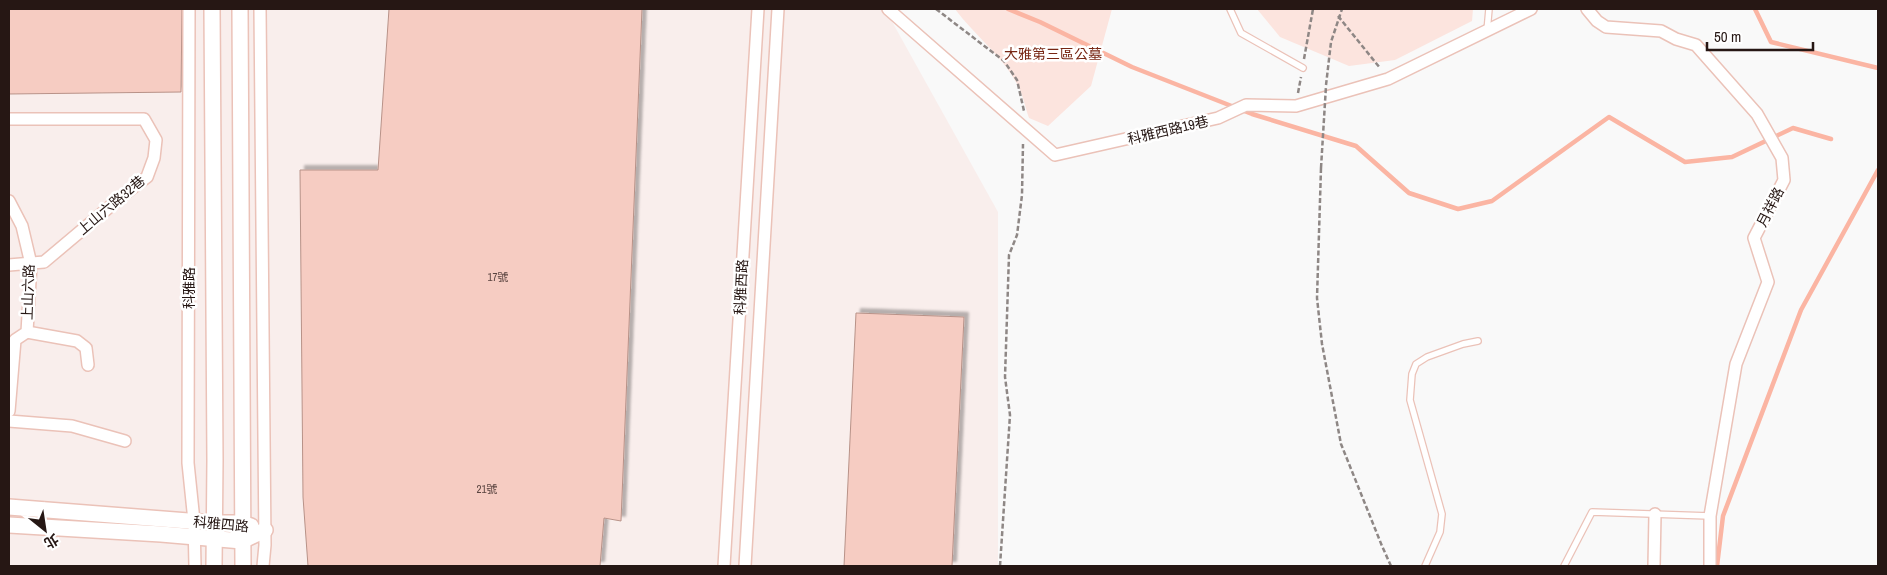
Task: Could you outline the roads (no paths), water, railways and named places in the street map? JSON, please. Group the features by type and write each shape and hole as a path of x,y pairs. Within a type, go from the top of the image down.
{"street":[{"name":"科雅路","path":"189,9 188,463 194,521 195,566"},
{"name":"科雅路","path":"212,9 214,566"},
{"path":"240,9 243,566"},
{"path":"260,9 265,530 263,566"},
{"name":"科雅西路","path":"724,566 758,9"},
{"name":"科雅西路","path":"745,566 778,9"},
{"name":"科雅西路19巷","path":"888,9 1055,155 1218,118 1246,105 1296,106 1388,79 1487,31"},
{"path":"1487,31 1531,9"},
{"name":"月祥路","path":"1588,9 1596,21 1606,27 1661,31 1676,39 1696,45 1757,114 1782,158 1784,180 1754,238 1768,282 1736,364 1710,516 1710,566"},
{"name":"上山六路32巷","path":"9,119 144,119 156,140 154,158 147,177 126,192 44,262 9,265"},
{"name":"上山六路","path":"9,201 22,226 31,264 27,332 12,339 9,410"},
{"path":"27,332 77,341 86,348 88,365"},
{"path":"9,421 72,426 125,441"},
{"name":"科雅四路","path":"9,507 214,523 242,523 265,530"},
{"path":"1654,566 1655,514"},
{"name":"科雅四路","path":"9,524 242,541 265,530"}],"lane":[{"path":"1230,9 1241,33 1303,68"},
{"path":"1487,31 1489,9"},
{"path":"1425,566 1440,532 1442,514 1410,400 1412,374 1416,364 1427,357 1463,344 1478,341"},
{"path":"1564,566 1592,512 1710,516"}],"waterway":[{"path":"1008,9 1040,22 1132,67 1252,114 1356,146 1409,193 1458,209 1492,201 1609,117 1685,162 1732,157 1793,128 1831,139"},
{"path":"1755,9 1771,42 1878,68"},
{"path":"1717,566 1723,516 1801,310 1878,170"}],"park label":[{"name":"大雅第三區公墓","path":"1053,54"}]}
